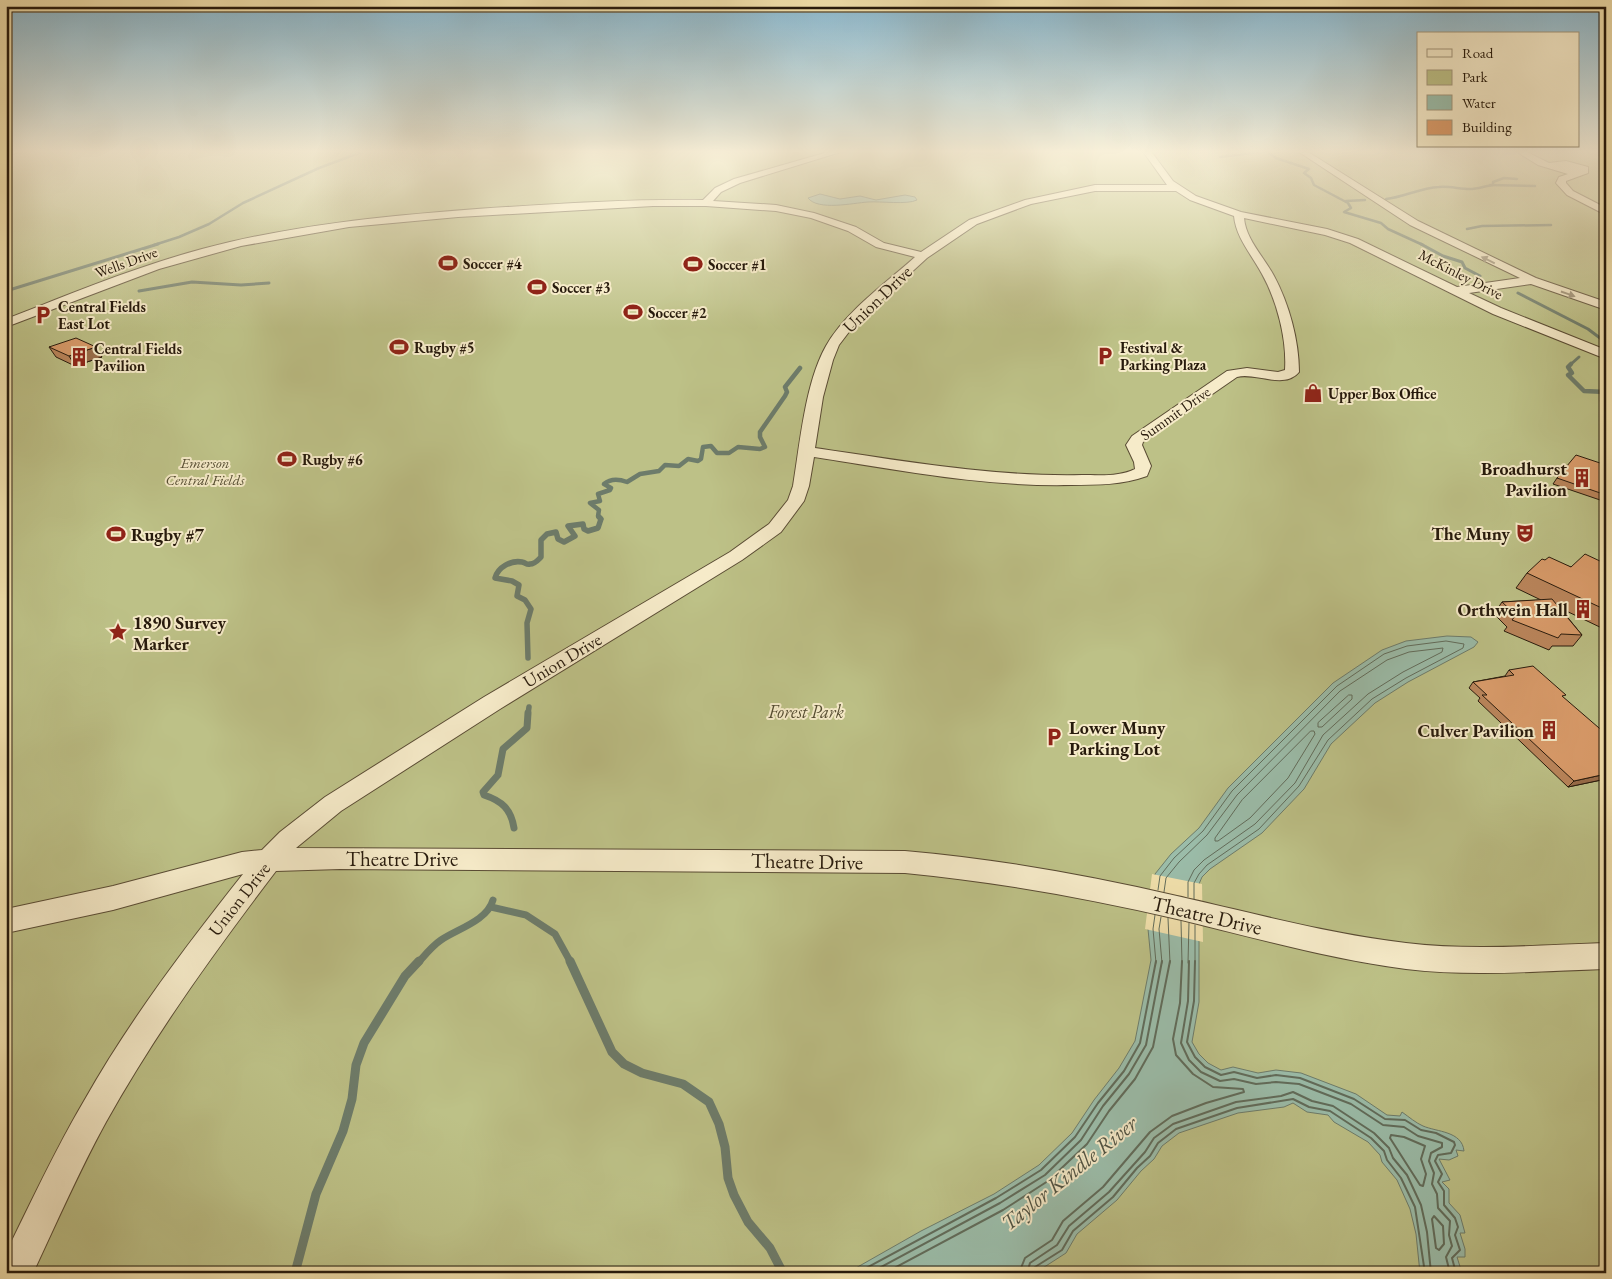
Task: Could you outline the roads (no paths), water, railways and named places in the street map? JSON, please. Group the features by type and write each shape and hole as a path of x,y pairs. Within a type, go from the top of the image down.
{"street":[{"name":"Wells Drive","path":"6,323 192,255 297,232 361,222 527,210"},
{"name":"Wells Drive","path":"784,210 814,216 852,229 880,245 923,256"},
{"name":"Union Drive","path":"15,1273 61,1176 91,1119 138,1042 177,982 270,860 289,839 333,804 492,702 759,542 775,528 796,501 801,486 821,374 833,345 851,321 923,256 974,222 1007,210"},
{"name":"McKinley Drive","path":"1226,210 1347,238 1389,256 1497,311 1606,355"},
{"path":"1393,210 1414,223 1532,280 1606,306"},
{"name":"Summit Drive","path":"807,451 1002,480 1072,481 1124,478 1141,473 1144,469 1143,463 1134,445 1137,439 1232,374 1246,370 1275,375 1292,372 1284,320 1274,287 1242,231 1240,214"},
{"path":"1455,290 1532,280"},
{"name":"Theatre Drive","path":"6,921 113,898 204,872 270,860 350,858 905,862 958,866 1055,880 1303,938 1405,956 1446,960 1606,956"}],"water":[{"name":"Taylor Kindle River","path":"1447,636 1471,637 1478,642 1474,647 1408,682 1375,703 1331,744 1304,789 1262,833 1210,869 1202,877 1199,884 1199,1002 1192,1042 1199,1054 1208,1063 1221,1070 1233,1067 1258,1073 1276,1070 1301,1073 1356,1094 1387,1115 1400,1116 1402,1112 1420,1125 1448,1133 1459,1140 1464,1151 1456,1150 1458,1156 1449,1160 1439,1159 1450,1180 1442,1182 1449,1189 1449,1203 1460,1215 1465,1233 1460,1233 1465,1249 1465,1257 1457,1257 1462,1273 1420,1273 1416,1234 1410,1209 1397,1180 1382,1162 1380,1155 1368,1142 1334,1122 1328,1115 1307,1112 1293,1103 1284,1107 1238,1113 1179,1133 1162,1146 1154,1159 1141,1171 1117,1200 1077,1234 1066,1253 1035,1273 847,1273 921,1231 994,1194 1039,1165 1072,1133 1094,1100 1119,1068 1135,1041 1151,960 1148,929 1155,874 1171,854 1199,828 1228,788 1333,683 1382,650 1406,641"}],"waterway":[{"path":"154,245 209,224 232,210"},
{"path":"1348,210 1344,212 1381,223 1388,229 1422,245"},
{"path":"1467,229 1482,226 1551,225"},
{"path":"6,291 158,244"},
{"path":"1422,245 1443,256 1462,262 1465,268 1480,276"},
{"path":"139,291 192,282 241,285 269,283"},
{"path":"1518,293 1588,329 1604,341 1603,343"},
{"path":"1570,365 1579,357"},
{"path":"1570,365 1568,367 1572,373 1568,375 1584,391 1606,392"},
{"path":"528,658 527,623 531,609 525,600 517,596 519,585 512,581 495,578 499,571 509,563 522,562 529,564 536,562 541,557 541,540 547,534 556,532 558,539 564,542 575,536 568,526 583,524 584,529 588,531 598,528 601,519 598,516 599,510 590,503 600,501 598,494 610,490 611,488 604,484 609,481 627,482 640,474 659,471 665,465 679,466 688,459 698,461 701,459 703,447 711,446 717,453 729,453 738,447 760,449 765,447 760,437 760,432 785,396 787,392 785,387 800,368"},
{"path":"1606,398 1602,401 1606,404"},
{"path":"528,714 529,707"},
{"path":"514,828 511,816 505,807 496,800 484,795 483,792 498,775 503,749 527,728 528,713"},
{"path":"418,963 438,942 485,914 493,900"},
{"path":"491,907 526,915 555,934 571,962"},
{"path":"295,1273 316,1194 343,1131 352,1099 356,1065 364,1043 405,976 419,961"},
{"path":"571,962 612,1052 624,1064 642,1073 683,1084 709,1102 719,1124 725,1147 728,1178 734,1195 748,1222 770,1248 783,1273"}],"place":[{"name":"Soccer #4","path":"448,263"},
{"name":"Soccer #1","path":"693,264"},
{"name":"Soccer #3","path":"537,287"},
{"name":"Soccer #2","path":"633,312"},
{"name":"Central Fields East Lot","path":"43,315"},
{"name":"Rugby #5","path":"399,347"},
{"name":"Festival & Parking Plaza","path":"1105,356"},
{"name":"Central Fields Pavilion","path":"79,357"},
{"name":"Upper Box Office","path":"1313,393"},
{"name":"Rugby #6","path":"287,459"},
{"name":"Broadhurst Pavilion","path":"1582,478"},
{"name":"The Muny","path":"1525,533"},
{"name":"Rugby #7","path":"116,534"},
{"name":"Orthwein Hall","path":"1583,609"},
{"name":"1890 Survey Marker","path":"118,632"},
{"name":"Culver Pavilion","path":"1549,730"},
{"name":"Lower Muny Parking Lot","path":"1054,737"}],"park label":[{"name":"Emerson Central Fields","path":"205,470"},
{"name":"Forest Park","path":"806,711"}]}
